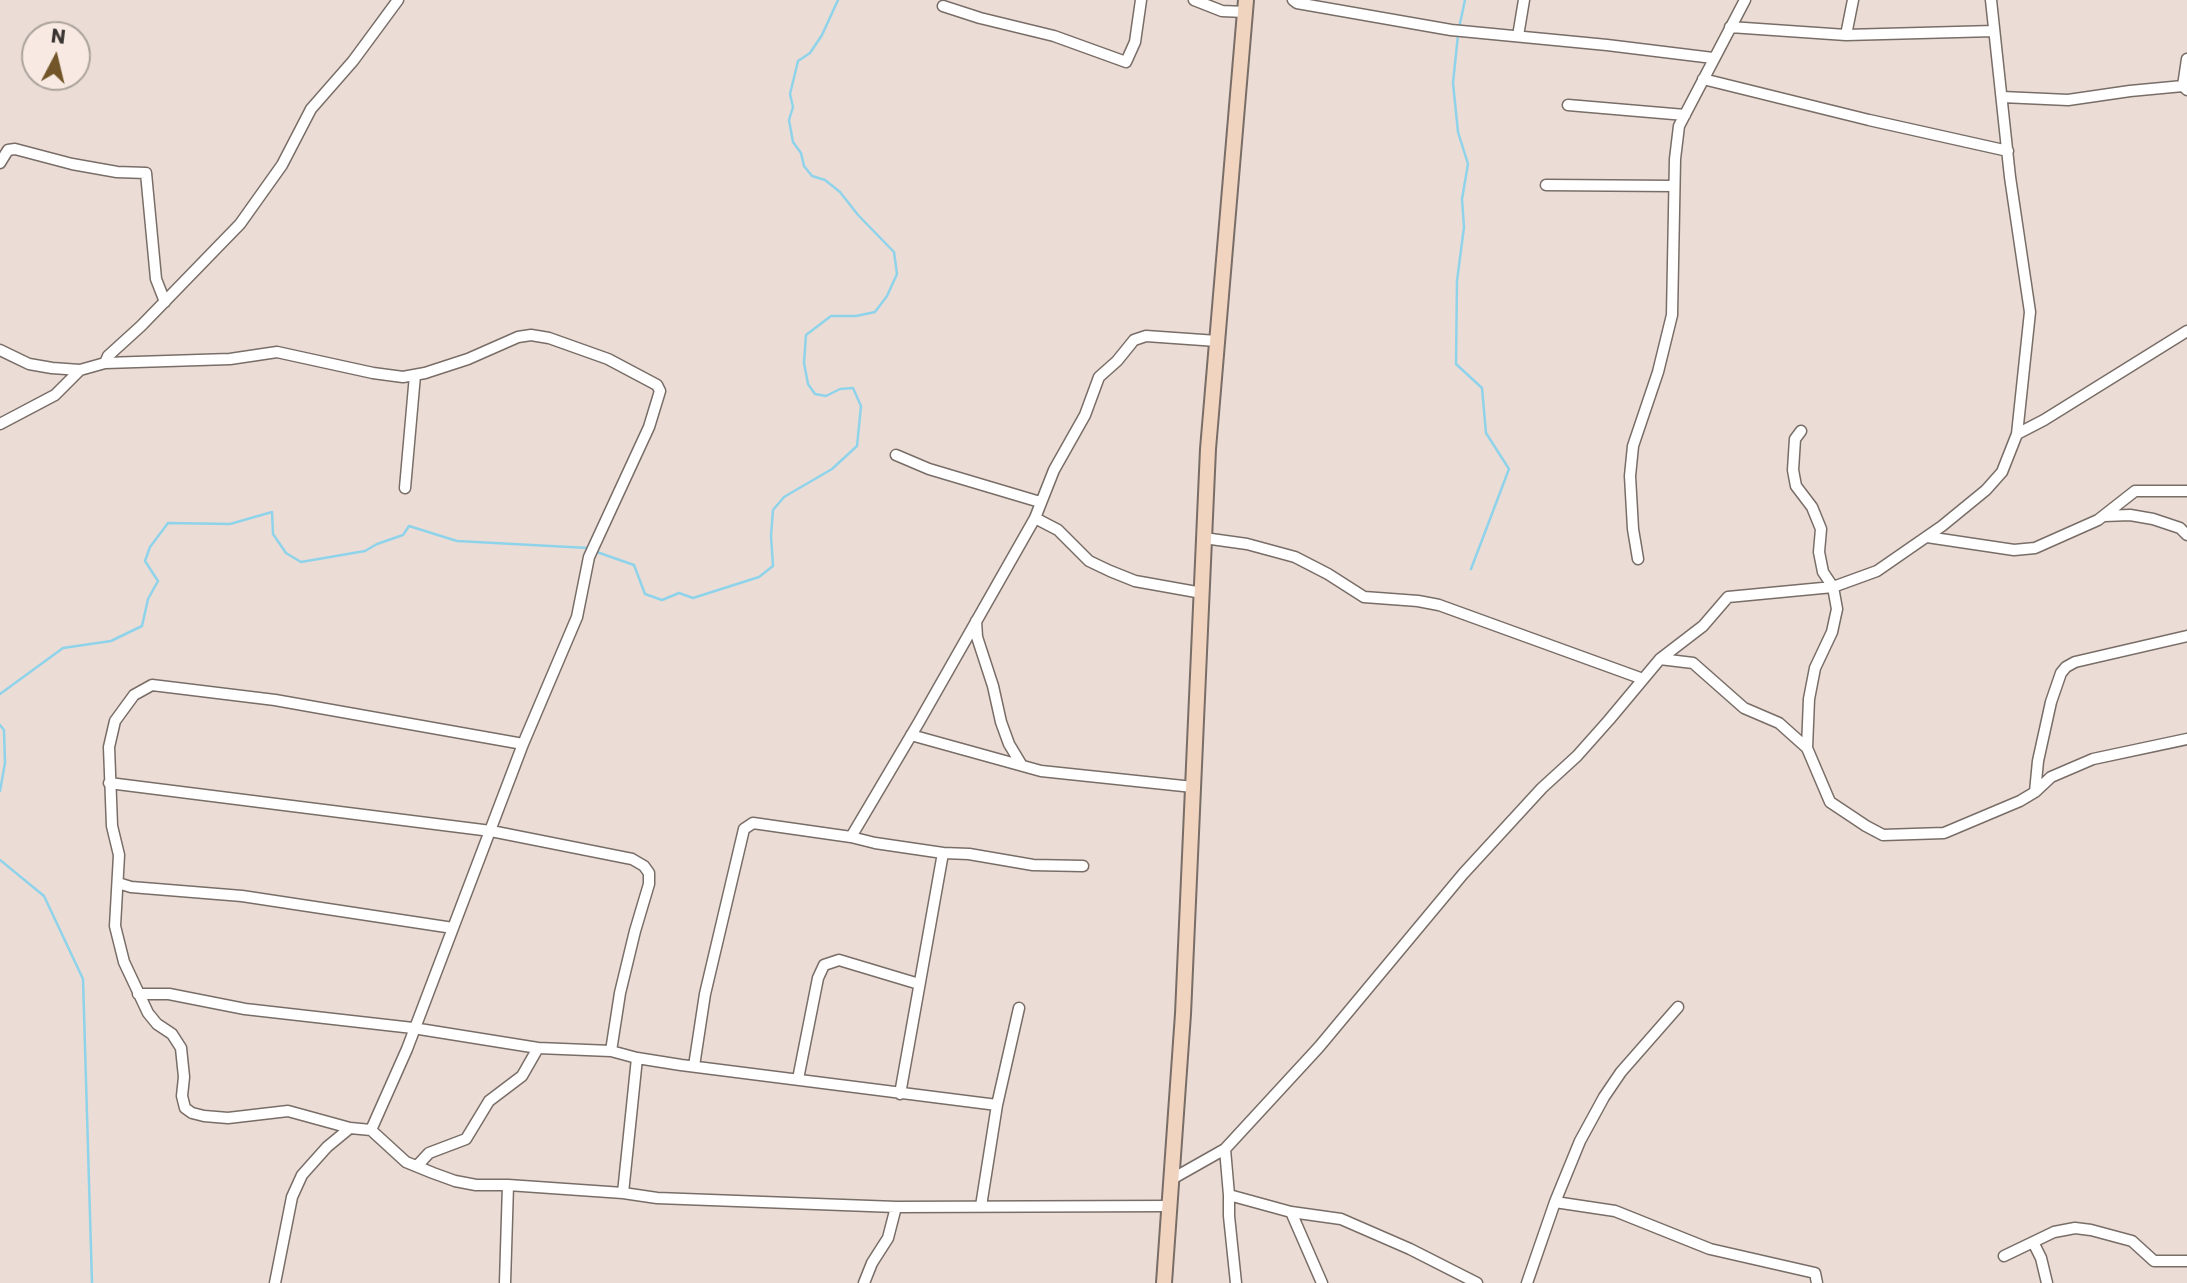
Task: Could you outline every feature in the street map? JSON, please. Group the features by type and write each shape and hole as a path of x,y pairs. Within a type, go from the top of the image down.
{"main road":[{"path":"1164,1283 1183,1014 1202,593 1217,341 1245,6"}],"street":[{"path":"104,363 240,224 282,165 311,109 353,61 398,0"},
{"path":"943,6 1054,36 1126,62 1135,42 1141,0"},
{"path":"1194,0 1222,11 1245,6"},
{"path":"1293,0 1414,25 1713,58"},
{"path":"1518,36 1524,0"},
{"path":"1638,559 1630,476 1633,446 1658,372 1672,315 1674,186 1679,126 1745,0"},
{"path":"1846,35 1853,0"},
{"path":"1172,1179 1225,1149 1319,1047 1463,874 1542,788 1577,756 1660,659 1703,626 1728,597 1833,587 1877,570 1927,537 1986,490 2002,471 2017,434 2029,312 1991,0"},
{"path":"1730,27 1846,35 1994,31"},
{"path":"2002,97 2068,100 2185,88 2187,59"},
{"path":"1703,79 1869,120 2008,150"},
{"path":"1568,105 1685,115"},
{"path":"0,163 8,150 15,149 72,164 117,172 146,173 156,279 165,302"},
{"path":"1546,185 1674,186"},
{"path":"2017,434 2045,420 2187,331"},
{"path":"0,350 29,363 80,370 104,363 230,359 276,352 403,377 468,359 492,347 531,335 549,338 608,359 660,388 659,400 649,427 589,557 577,617 523,744 407,1049 371,1130"},
{"path":"851,837 1035,518 1054,470 1079,427 1099,377 1134,340 1146,337 1217,341"},
{"path":"0,424 55,395 80,370"},
{"path":"405,488 415,375"},
{"path":"1801,431 1795,439 1793,470 1796,486 1812,507 1821,529 1819,552 1823,572 1833,587 1837,609 1832,632 1815,668 1809,699 1807,748"},
{"path":"896,455 929,469 1040,502"},
{"path":"1927,537 2014,550 2035,548 2103,516 2135,491 2187,491"},
{"path":"2103,516 2130,515 2152,519 2180,528 2187,535"},
{"path":"1035,518 1058,530 1089,561 1110,571 1135,581 1202,593"},
{"path":"1205,538 1247,544 1295,557 1364,597 1439,605 1643,680"},
{"path":"976,621 1001,722 1009,744 1021,764"},
{"path":"2035,792 2038,761 2051,702 2061,673 2066,667 2075,662 2187,636"},
{"path":"1660,659 1693,663 1744,708 1779,723 1807,748 1830,802 1866,827 1883,835 1944,833 2020,801 2051,778 2093,758 2187,739"},
{"path":"523,744 287,702 152,685 134,695 116,721 109,747 112,825 119,855 115,926 124,962 148,1013 157,1024 178,1040 184,1077 182,1096 185,1108 192,1113 228,1118 288,1111 350,1128 371,1130 406,1162 455,1181 476,1185 623,1193 657,1198 896,1207 1170,1206"},
{"path":"911,734 1041,771 1193,787"},
{"path":"109,783 491,831 632,859 644,866 649,873 649,884 620,993 611,1051"},
{"path":"694,1066 705,994 744,829 753,823 1033,865 1083,866"},
{"path":"900,1094 943,853"},
{"path":"118,883 131,887 242,896 453,928"},
{"path":"798,1079 818,978 824,965 839,960 919,984"},
{"path":"138,994 169,994 244,1009 413,1028 538,1048 611,1051 637,1058 694,1066 997,1105"},
{"path":"1527,1283 1580,1141 1604,1097 1630,1062 1678,1007"},
{"path":"981,1206 997,1105 1019,1009"},
{"path":"417,1166 429,1153 466,1139 489,1101 522,1076 538,1048"},
{"path":"623,1193 637,1058"},
{"path":"275,1283 292,1197 302,1175 327,1147 350,1128"},
{"path":"1225,1149 1236,1283"},
{"path":"505,1283 508,1185"},
{"path":"1229,1195 1291,1212 1341,1219 1410,1249 1477,1283"},
{"path":"1555,1202 1615,1211 1710,1249 1815,1273 1817,1283"},
{"path":"864,1283 872,1263 888,1238 896,1207"},
{"path":"1291,1212 1322,1283"},
{"path":"2004,1256 2054,1232 2075,1227 2132,1241 2154,1261 2187,1261"},
{"path":"2033,1242 2041,1258 2047,1283"}],"waterway":[{"path":"594,551 634,565 645,594 662,600 679,593 693,598 759,577 773,566 773,510 784,497 832,469 857,446 861,406 853,388 840,389 826,396 815,394 808,384 804,363 806,335 831,316 856,316 875,312 887,296 897,274 894,252 840,192 825,180 812,176 804,166 801,153 793,142 789,120 793,107 790,94 798,61 810,53 822,35 838,0"},
{"path":"1459,28 1465,0"},
{"path":"1458,35 1453,83 1458,132 1468,164 1462,199 1464,227 1457,281 1456,364 1482,388 1486,433 1509,469 1471,569"},
{"path":"0,694 63,648 111,641 142,626 148,599 158,581 145,561 150,547 168,523 230,524 272,512 273,534 286,553 301,562 365,551 403,535 409,526 457,541 588,548"},
{"path":"0,725 4,730 5,763 0,791"},
{"path":"0,860 44,896 83,979 92,1283"}]}
